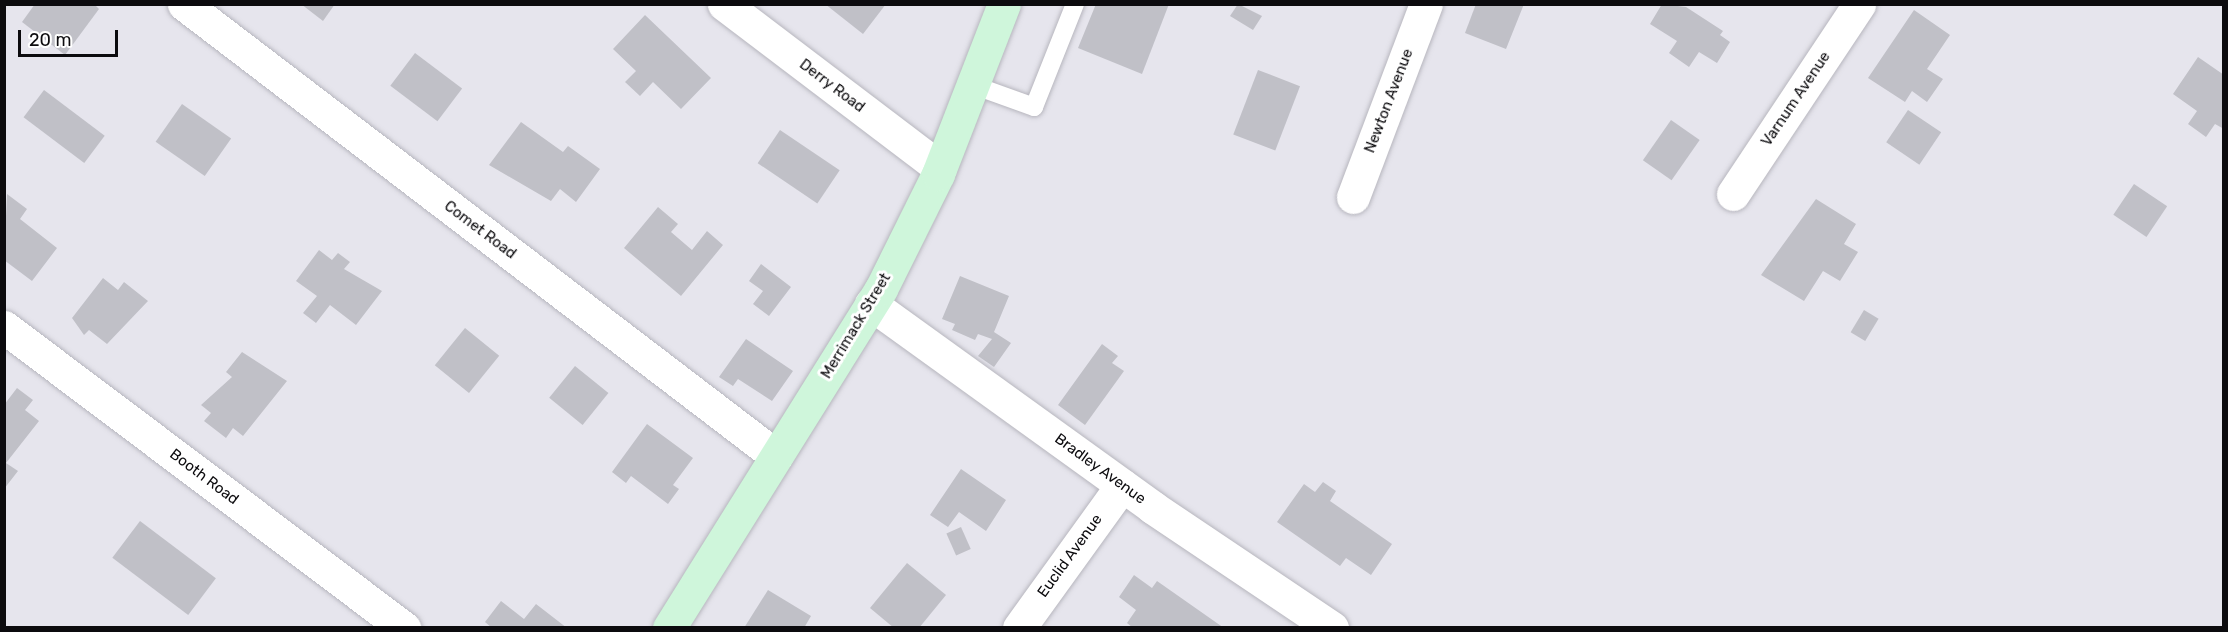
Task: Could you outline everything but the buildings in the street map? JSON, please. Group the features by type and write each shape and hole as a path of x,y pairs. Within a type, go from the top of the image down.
{"main road":[{"name":"Merrimack Street","path":"669,627 872,304 940,168 1004,4"}],"street":[{"name":"Comet Road","path":"184,4 776,456"},
{"name":"Derry Road","path":"724,4 940,168"},
{"name":"Newton Avenue","path":"1353,197 1426,4"},
{"name":"Varnum Avenue","path":"1732,194 1858,4"},
{"name":"Bradley Avenue","path":"872,304 1122,485 1332,627"},
{"name":"Booth Road","path":"4,327 404,627"},
{"name":"Euclid Avenue","path":"1019,627 1122,485"}],"lane":[{"path":"973,85 1034,107 1075,4"}]}
